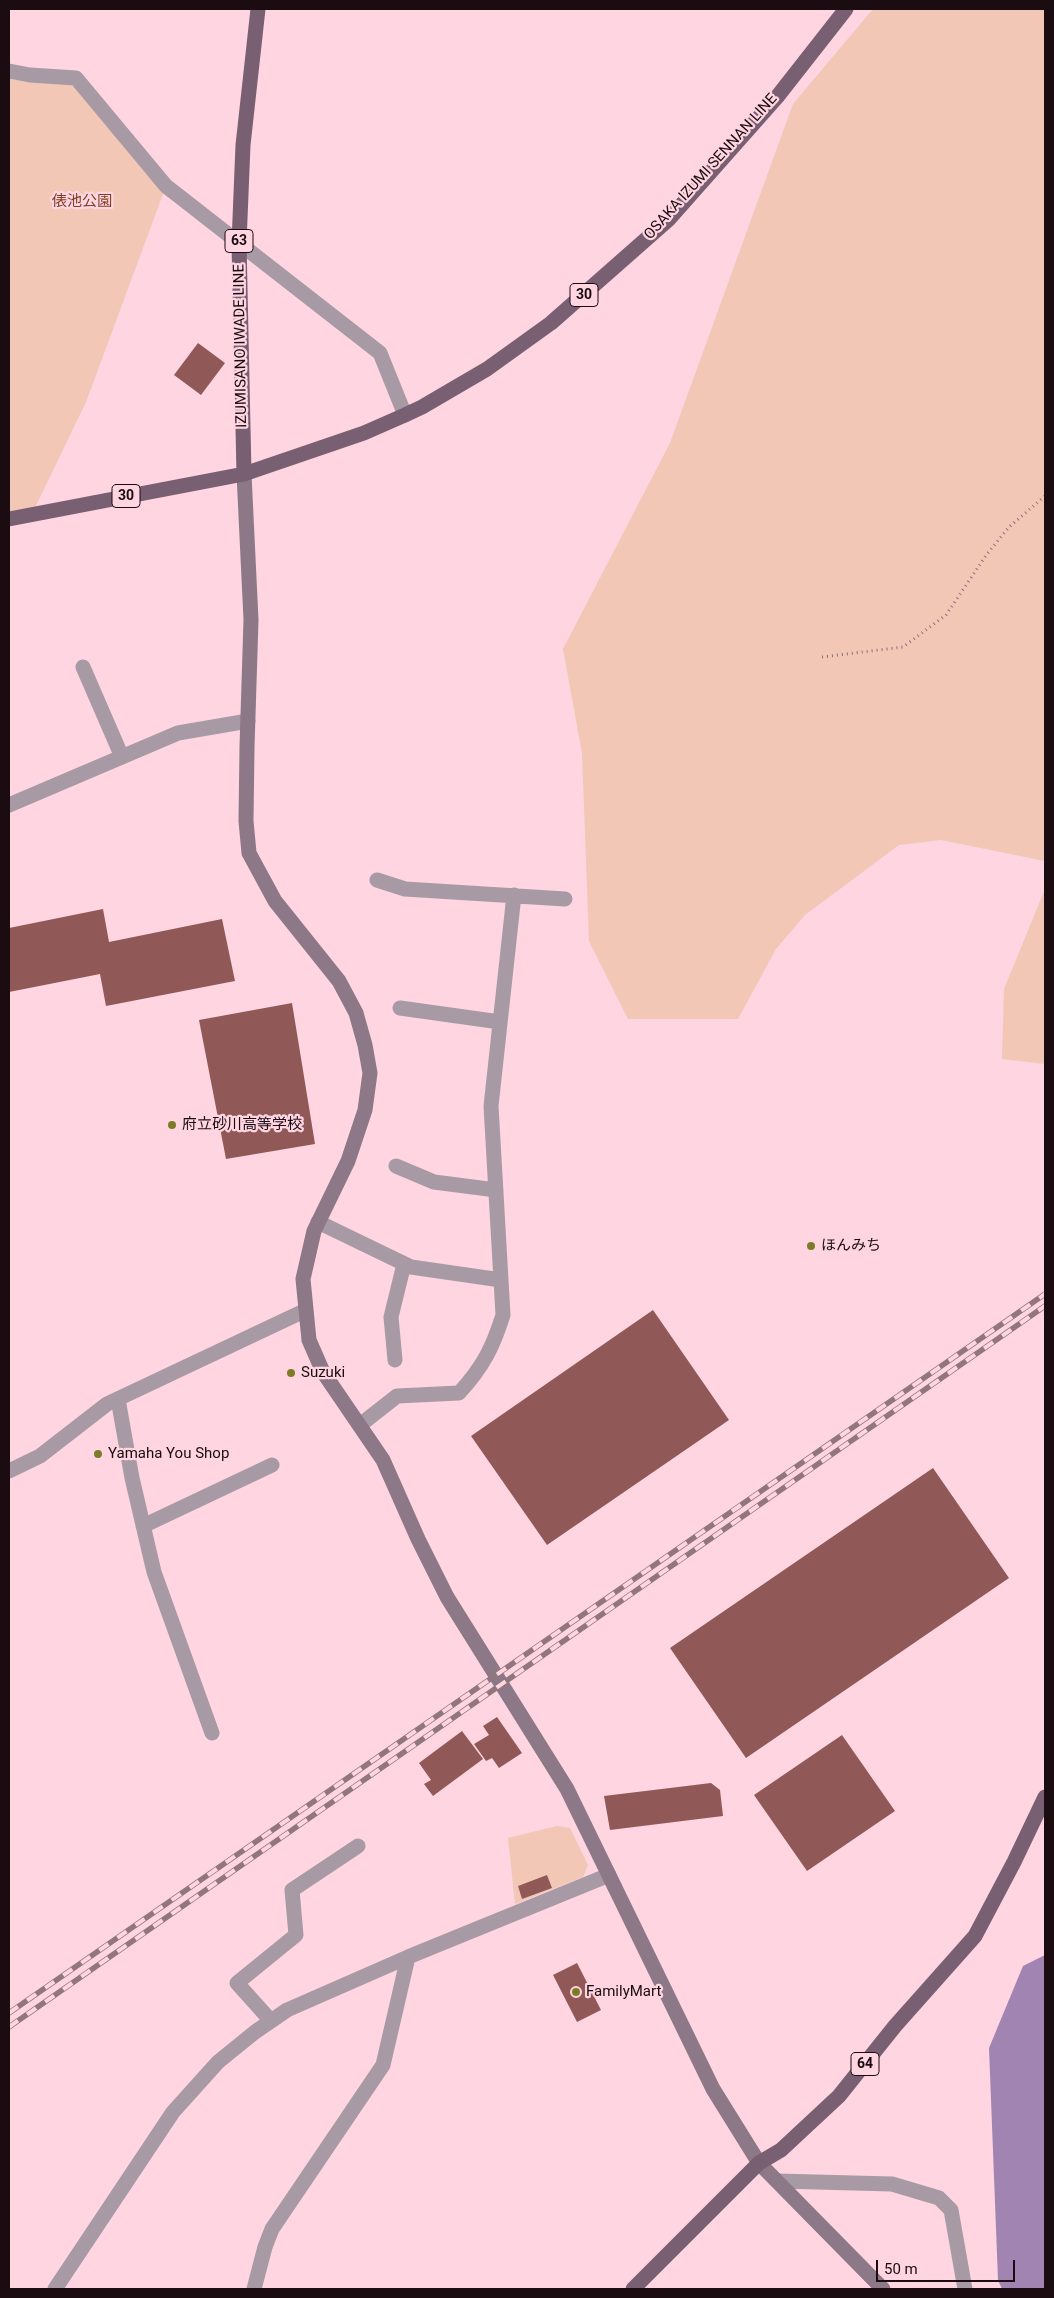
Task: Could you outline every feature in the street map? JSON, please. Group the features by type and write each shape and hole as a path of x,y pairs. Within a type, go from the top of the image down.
{"main road":[{"name":"IZUMISANO IWADE LINE","path":"244,474 239,244 242,145 258,9"},
{"name":"OSAKA IZUMI SENNAN LINE","path":"9,519 244,474 364,433 422,407 487,369 552,323 656,231 776,97 846,9"},
{"name":"64","path":"633,2289 759,2163 781,2150 839,2096 895,2026 974,1936 1014,1862 1045,1797"}],"street":[{"path":"9,71 30,75 76,78 166,186 380,353 405,415"},
{"path":"244,474 251,620 246,822 249,853 275,901 339,981 356,1013 370,1073 365,1110 350,1153 314,1231 303,1279 304,1312 308,1340 323,1372 383,1460 418,1539 447,1597 567,1789 714,2089 759,2163 883,2289"},
{"path":"83,668 122,757"},
{"path":"9,805 178,733 248,721"},
{"path":"377,880 405,889 565,898"},
{"path":"360,1425 398,1396 459,1392 472,1379 493,1347 503,1314 491,1106 514,895"},
{"path":"400,1008 500,1022"},
{"path":"396,1166 434,1182 496,1190"},
{"path":"318,1222 411,1267 501,1280"},
{"path":"395,1360 391,1318 404,1264"},
{"path":"9,1471 40,1456 107,1404 304,1312"},
{"path":"118,1399 132,1478 154,1572 212,1733"},
{"path":"143,1526 272,1465"},
{"path":"271,2021 237,1983 296,1936 292,1890 358,1846"},
{"path":"55,2289 173,2112 218,2062 271,2021 287,2010 408,1957 609,1875"},
{"path":"254,2289 264,2247 272,2229 383,2064 408,1957"},
{"path":"777,2181 892,2184 939,2198 951,2210 965,2289"}],"path":[{"path":"822,657 903,647 946,615 1004,534 1045,496"}],"green space":[{"path":"873,9 1045,9 1045,861 941,840 899,845 805,915 776,949 738,1019 628,1019 589,941 582,753 563,649 670,443 793,104"},
{"name":"俵池公園","path":"9,71 76,78 166,186 86,402 32,514 9,519"},
{"path":"1045,889 1045,1064 1002,1059 1004,989"},
{"path":"557,1826 570,1828 588,1865 583,1877 515,1904 508,1838"}],"shaded area":[{"path":"1045,1955 1045,2289 1002,2289 998,2280 989,2048 1023,1966"}],"building":[{"path":"198,343 225,363 201,395 174,375"},
{"path":"103,909 109,942 222,919 235,981 106,1006 100,974 9,992 9,928"},
{"path":"292,1003 315,1144 226,1159 199,1020"},
{"path":"653,1310 729,1420 547,1545 471,1436"},
{"path":"933,1468 1009,1578 746,1758 670,1648"},
{"path":"497,1717 522,1753 499,1768 492,1758 486,1761 474,1744 489,1735 483,1726"},
{"path":"462,1731 483,1759 433,1796 424,1784 431,1780 419,1763"},
{"path":"842,1735 895,1811 807,1871 754,1795"},
{"path":"711,1783 720,1790 723,1816 610,1830 604,1796"},
{"path":"547,1875 552,1888 522,1899 518,1886"},
{"path":"577,1963 601,2010 577,2022 553,1975"}],"railway":[{"path":"9,2013 1045,1294"},
{"path":"9,2027 1045,1306"}],"place":[{"name":"府立砂川高等学校","path":"172,1125"},
{"name":"ほんみち","path":"811,1246"},
{"name":"Suzuki","path":"291,1373"},
{"name":"Yamaha You Shop","path":"98,1454"},
{"name":"FamilyMart","path":"576,1992"}]}
